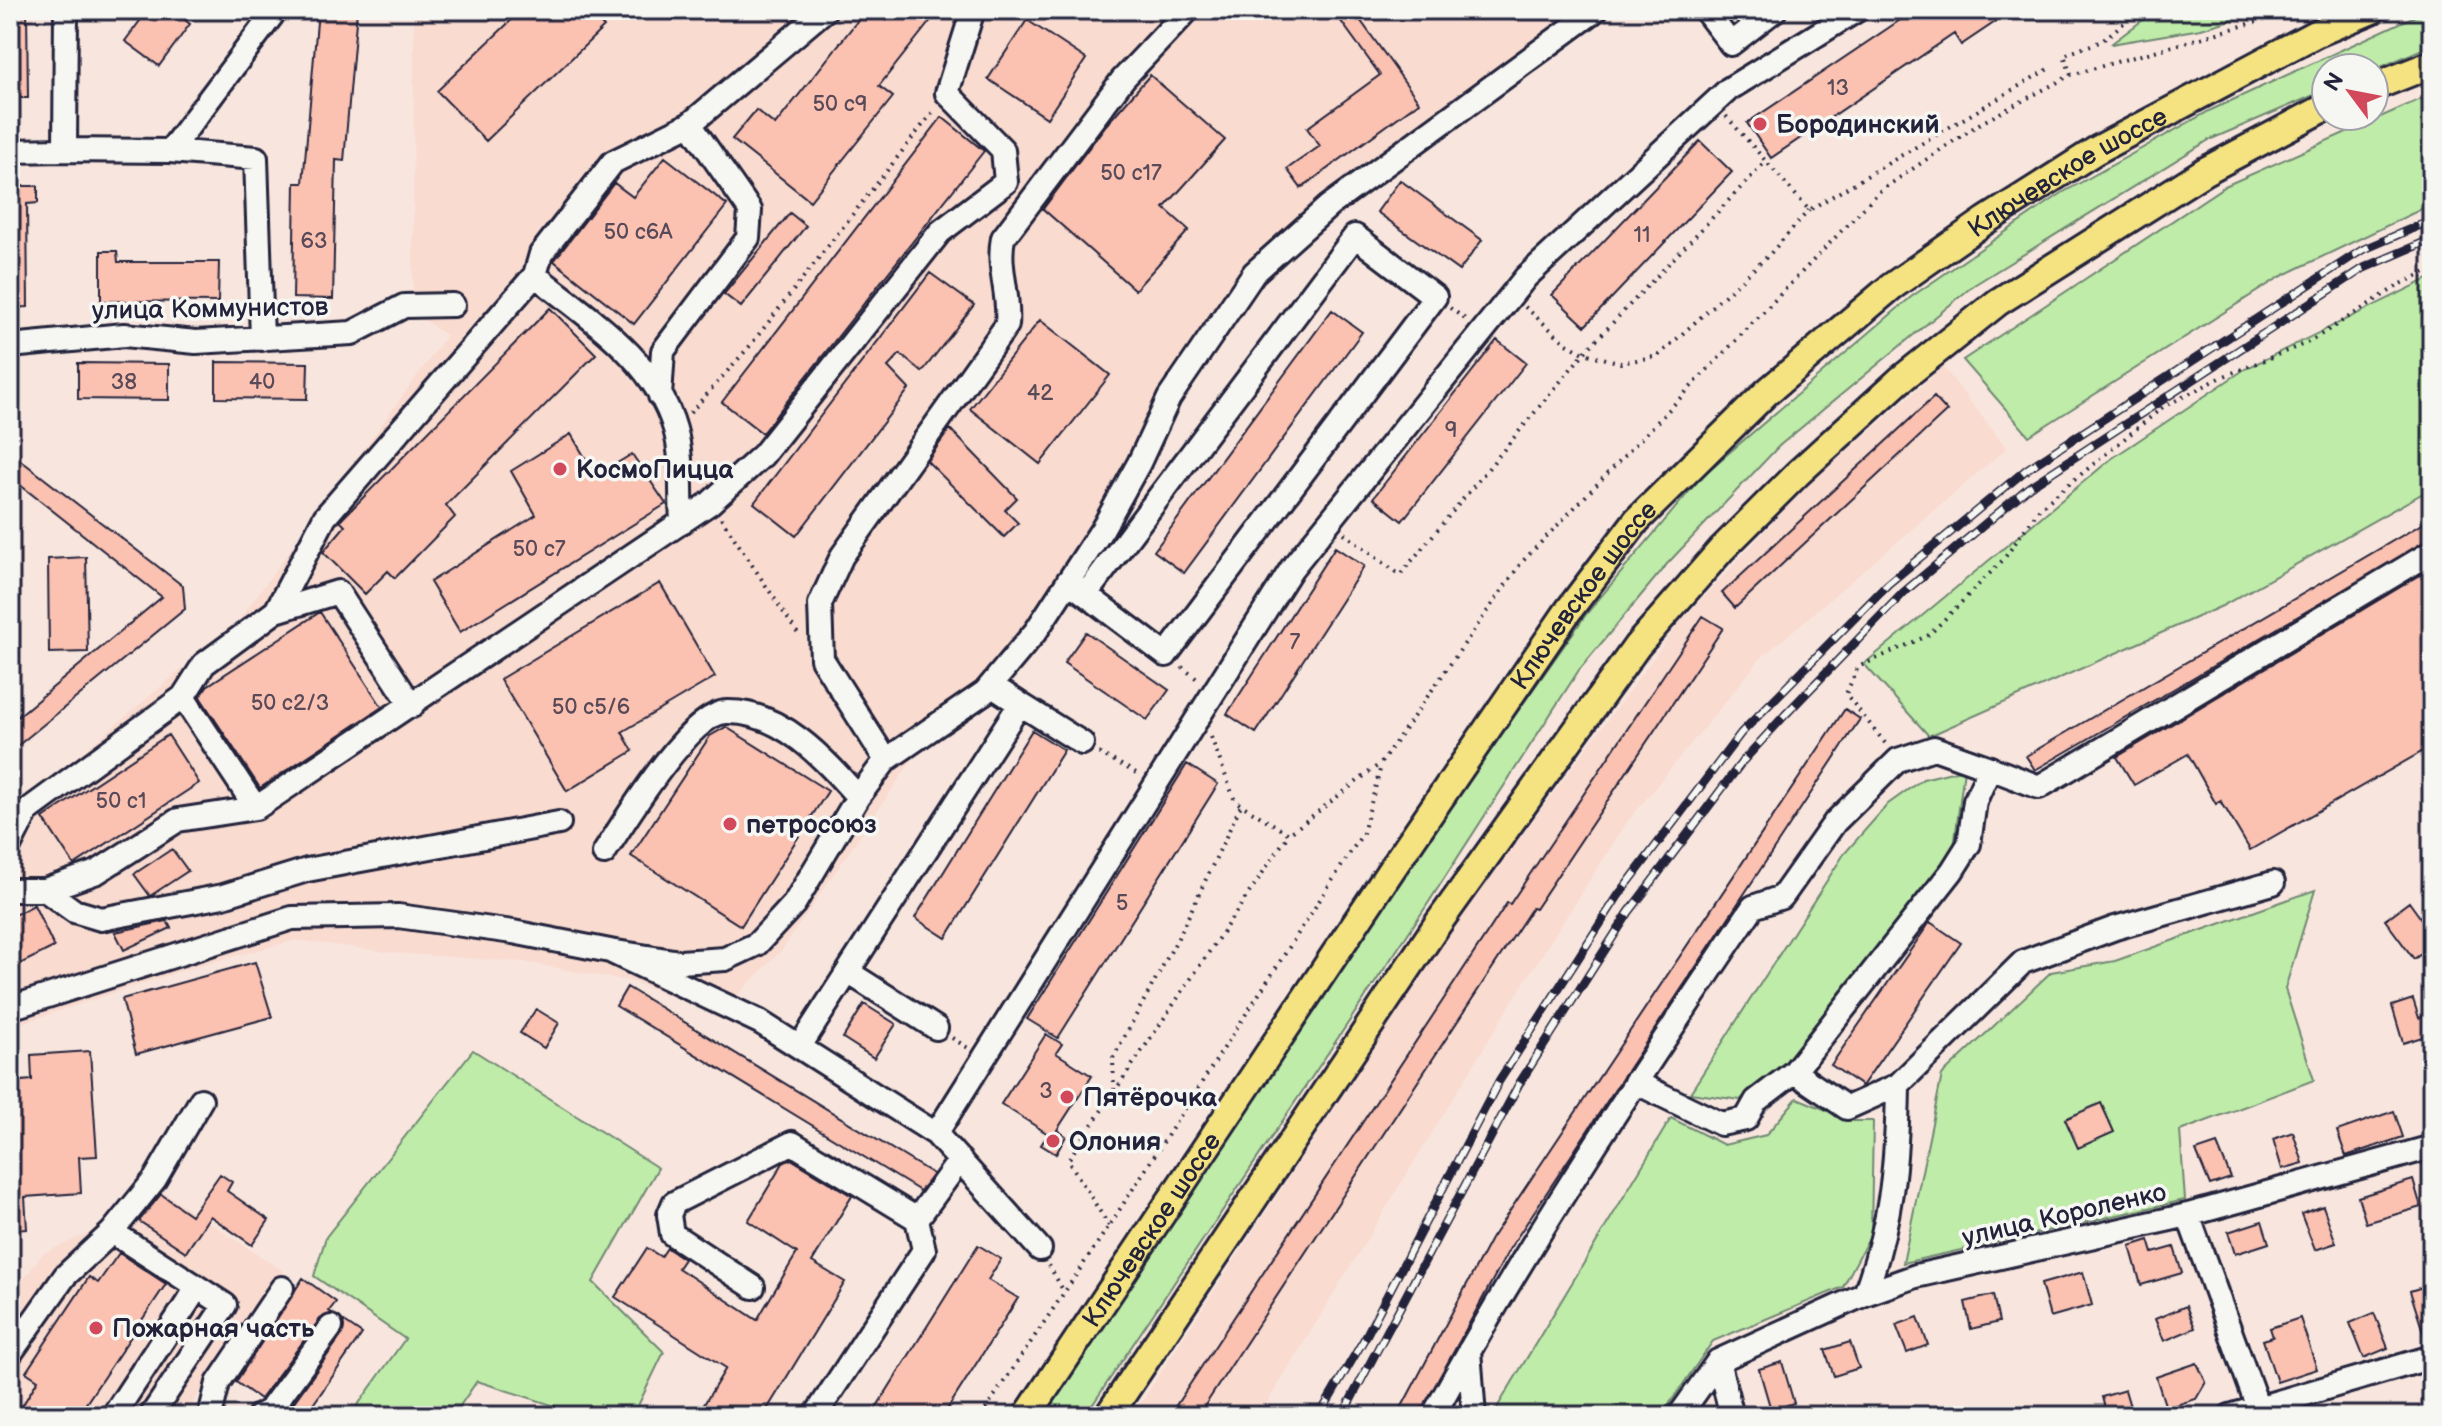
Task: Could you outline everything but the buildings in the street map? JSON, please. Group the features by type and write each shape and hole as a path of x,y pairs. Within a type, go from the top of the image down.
{"main road":[{"name":"Ключевское шоссе","path":"1027,1416 1393,867 1568,611 1637,520 1767,392 1891,287 1985,221 2095,151 2315,34 2372,10"},
{"path":"2390,81 2432,64"},
{"path":"1108,1416 1437,925 1637,646 1722,549 1797,474 1900,380 1998,302 2205,171 2310,115"}],"street":[{"path":"65,150 66,10"},
{"path":"170,151 276,10"},
{"path":"276,611 325,517 535,275 541,254 613,162 690,124 825,10"},
{"path":"10,890 45,890 97,872 178,820 256,808 710,503 763,455 940,232 1006,182 1003,150 947,93 973,10"},
{"path":"886,760 822,659 820,604 842,556 1007,325 1009,300 999,260 1003,238 1123,79 1188,10"},
{"path":"1077,588 1169,398 1254,273 1329,206 1596,10"},
{"path":"1705,10 1731,44 1775,10"},
{"path":"936,1134 1292,568 1526,277 1714,103 1750,75 1857,10"},
{"path":"1750,75 1756,25"},
{"path":"660,396 663,351 748,238 750,210 690,124"},
{"path":"10,151 170,151 256,158 262,339"},
{"path":"10,1008 292,918 398,916 513,932 680,962 725,959 757,944 794,904 858,797 886,760 909,747 991,685 1077,588 1355,236 1435,297 1166,655 1077,588"},
{"path":"535,275 637,358 660,396 676,430 682,522"},
{"name":"улица Коммунистов","path":"10,346 124,335 196,342 352,333 404,306 453,305"},
{"path":"1433,1416 1469,1351 1635,1082 1753,907 1782,897 1835,822 1898,760 1934,748 2039,787 2432,552"},
{"path":"10,845 27,811 183,697 204,664 276,611 338,592 412,706"},
{"path":"991,685 1082,743"},
{"path":"183,697 256,808"},
{"path":"800,1046 1020,704"},
{"path":"604,853 664,764 702,723 726,712 774,723 822,757 858,797"},
{"path":"1635,1082 1721,1124 1746,1119 1756,1101 1794,1072 1952,871 1969,844 1975,801 1990,768"},
{"path":"45,890 74,911 101,919 223,896 307,870 559,823"},
{"path":"1794,1072 1847,1108 1898,1085 2023,962 2115,928 2273,883"},
{"path":"610,951 760,1022 936,1134 1040,1249"},
{"path":"848,972 936,1028"},
{"path":"1865,1294 1881,1250 1897,1168 1898,1085"},
{"path":"10,1354 65,1276 112,1232 155,1179 201,1100"},
{"path":"753,1287 672,1234 669,1215 674,1203 792,1143 917,1219 924,1250 815,1416"},
{"name":"улица Короленко","path":"1718,1361 1865,1294 1916,1276 2188,1215 2432,1147"},
{"path":"917,1219 960,1160"},
{"path":"2188,1215 2260,1412"},
{"path":"112,1232 225,1305 151,1416"},
{"path":"113,1416 197,1288"},
{"path":"210,1416 218,1383 282,1288"},
{"path":"259,1416 270,1410 331,1327"},
{"path":"1469,1351 1474,1416"},
{"path":"2230,1416 2260,1412 2432,1357"},
{"path":"1679,1416 1718,1361"},
{"path":"1718,1361 1732,1416"}],"path":[{"path":"2071,75 2064,55 2102,41 2139,10"},
{"path":"1109,1226 1068,1160 1289,834 1381,763 1521,563 1880,191 1979,124 2071,75 2263,20 2312,13"},
{"path":"1512,295 1567,344 1584,353 1621,363 1658,356 1769,255 1809,210 2048,69"},
{"path":"676,430 749,347 947,93"},
{"path":"1714,103 1809,210"},
{"path":"1329,522 1400,575 1584,353 1766,161"},
{"path":"1898,760 1846,694 1858,667 1929,635 2003,560 2040,508 2163,407 2222,377 2309,342 2401,284 2432,269"},
{"path":"1435,297 1482,332"},
{"path":"710,503 801,638"},
{"path":"1166,655 1215,692"},
{"path":"1202,714 1235,801 1289,834"},
{"path":"1082,743 1156,784"},
{"path":"981,1416 1109,1226 1363,833 1381,763"},
{"path":"1114,1092 1113,1058 1180,934 1241,805"},
{"path":"936,1028 984,1058"},
{"path":"1040,1249 1065,1292"}],"shaded area":[{"path":"414,10 1598,10 1458,127 1334,217 1262,282 1179,401 1153,461 1039,642 991,701 953,724 917,753 782,950 718,1015 633,982 523,962 394,953 296,940 184,970 10,1027 10,813 237,623 446,336 408,308 413,289"},
{"path":"1943,367 2007,448 1761,658 1627,822 1515,997 1259,1416 1132,1416 1446,938 1680,622 1805,488"},
{"path":"146,1181 283,1271 184,1416 10,1416 10,1298 42,1254 95,1230"}],"green space":[{"path":"2156,10 2265,10 2201,29 2111,44"},
{"path":"2432,10 2432,45 2390,63 2390,52 2337,52"},
{"path":"2310,64 2310,97 2209,140 1974,285 1779,446 1667,564 1579,670 1425,908 1085,1416 1045,1416 1404,872 1587,613 1703,475 1911,297 2062,193 2211,110"},
{"path":"2432,94 2432,204 2280,277 2029,436 1963,360 2225,186 2346,132 2390,132 2390,113"},
{"path":"2432,277 2432,488 2222,606 1929,736 1864,664 2111,459 2245,369"},
{"path":"1964,769 1954,848 1797,1052 1740,1100 1690,1093 1844,854 1888,804 1923,779"},
{"path":"2315,890 2285,989 2314,1080 2180,1131 2185,1200 1903,1263 1942,1075 2051,972 2115,961"},
{"path":"473,1050 658,1168 593,1282 664,1352 633,1416 586,1416 477,1381 453,1416 350,1416 405,1339 314,1276 326,1237"},
{"path":"1797,1098 1853,1121 1873,1121 1871,1234 1843,1287 1713,1341 1661,1416 1492,1416 1671,1118 1724,1145 1766,1135"}],"railway":[{"path":"1319,1416 1366,1336 1499,1081 1618,896 1741,733 1888,584 2027,469 2362,250 2432,220"},
{"path":"1342,1416 1519,1084 1629,912 1742,762 1785,715 1904,592 2029,487 2364,268 2432,239"}],"place":[{"name":"Бородинский","path":"1760,124"},
{"name":"КосмоПицца","path":"560,469"},
{"name":"петросоюз","path":"730,824"},
{"name":"Пятёрочка","path":"1067,1097"},
{"name":"Олония","path":"1053,1141"},
{"name":"Пожарная часть","path":"96,1328"}]}
